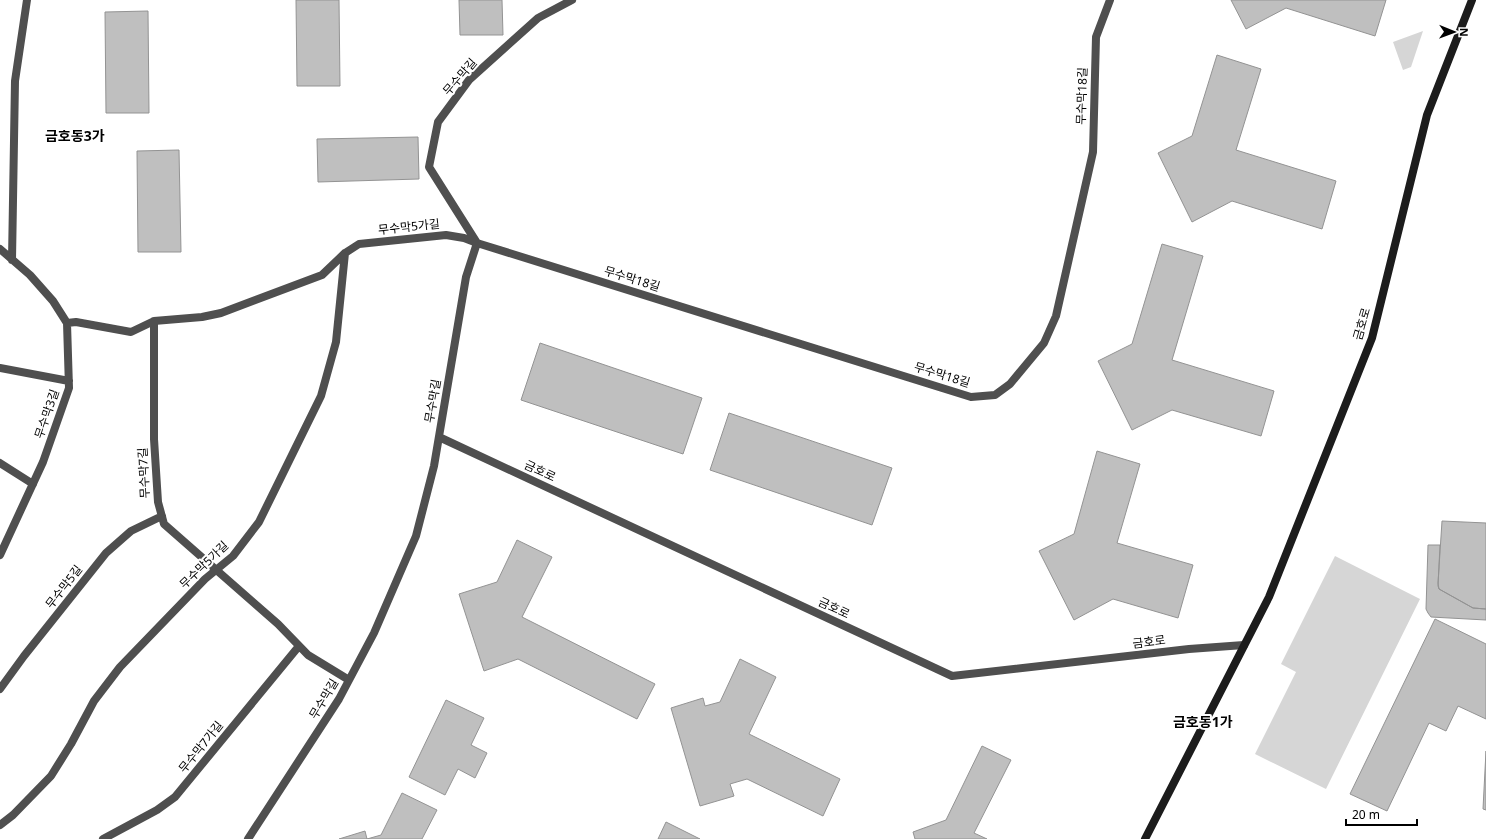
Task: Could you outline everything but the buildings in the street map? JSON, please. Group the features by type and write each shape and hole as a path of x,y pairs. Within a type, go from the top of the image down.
{"street":[{"path":"12,260 15,81 27,0"},
{"name":"무수막길","path":"248,839 339,699 374,633 416,536 434,466 466,277 477,243 429,167 438,122 469,80 538,18 572,0"},
{"name":"무수막18길","path":"477,243 971,396 995,395 1010,384 1044,343 1056,316 1093,152 1096,37 1110,0"},
{"name":"금호로","path":"1145,839 1268,597 1372,338 1427,115 1472,0"},
{"name":"무수막5가길","path":"67,324 76,322 131,332 154,321 202,317 221,313 322,275 345,253 359,244 446,235 464,238 477,243"},
{"path":"0,249 30,275 48,296 67,324"},
{"name":"무수막5가길","path":"0,825 13,815 51,776 71,744 94,701 120,667 204,579 233,556 259,522 321,396 336,342 345,253"},
{"name":"무수막7길","path":"154,321 154,439 158,502 164,524 278,624 308,655 349,680"},
{"name":"무수막3길","path":"0,554 43,462 69,388 67,324"},
{"path":"0,368 69,381"},
{"name":"금호로","path":"439,437 952,676 1189,649 1244,645"},
{"path":"0,462 33,484"},
{"name":"무수막5길","path":"0,689 24,656 106,553 131,531 162,516"},
{"name":"무수막7가길","path":"103,839 157,810 175,797 299,646"}],"shaded area":[{"path":"1423,31 1411,67 1403,70 1393,42"},
{"path":"1335,556 1420,599 1326,789 1255,754 1296,672 1281,664"}],"district":[{"name":"금호동3가","path":"75,136"},
{"name":"금호동1가","path":"1203,722"}]}
